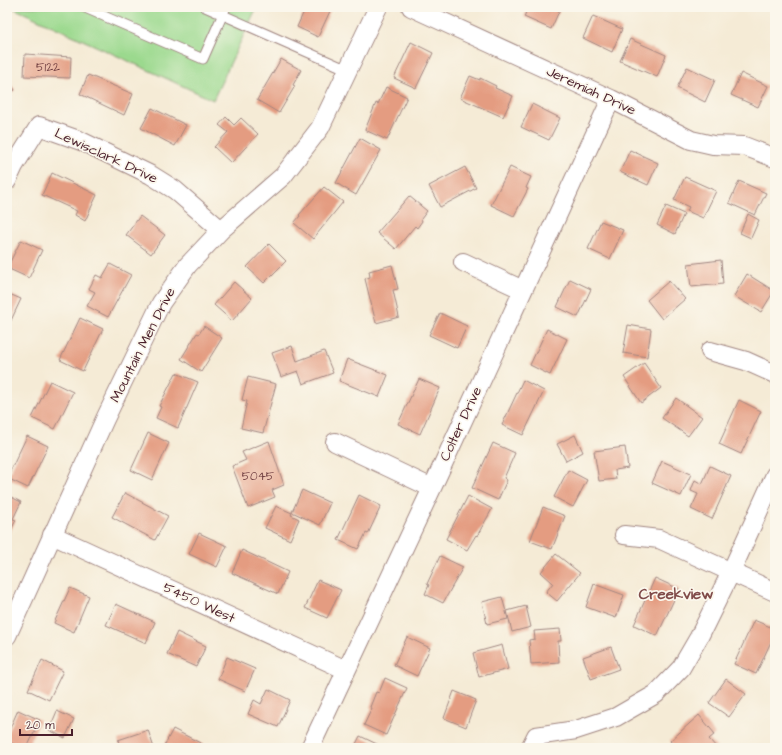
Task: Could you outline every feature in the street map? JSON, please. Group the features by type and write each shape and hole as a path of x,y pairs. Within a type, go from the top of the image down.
{"street":[{"name":"Mountain Men Drive","path":"7,636 105,419 161,303 188,265 221,230 283,176 320,128 378,7"},
{"name":"Jeremiah Drive","path":"411,7 611,99 691,140 713,145 744,146 775,158"},
{"name":"Colter Drive","path":"310,748 432,488 611,99"},
{"name":"Lewisclark Drive","path":"7,181 14,166 39,126 81,141 151,175 174,190 221,230"},
{"path":"464,262 523,290"},
{"path":"710,351 746,361 775,374"},
{"path":"334,442 432,488"},
{"path":"530,748 536,736 576,730 616,717 656,694 681,668 699,637 731,572 775,475"},
{"name":"5450 West","path":"52,535 346,670"},
{"path":"624,535 659,539 775,592"}],"lane":[{"path":"83,7 203,60 224,11"},
{"path":"205,7 224,11 348,70"}],"green space":[{"path":"11,7 257,7 213,100"}],"building":[{"path":"306,7 330,7 331,9 318,37 297,27"},
{"path":"528,7 556,7 560,9 551,29 524,17"},
{"path":"593,16 622,29 612,52 583,38"},
{"path":"630,39 666,55 657,77 620,61"},
{"path":"411,42 433,53 416,88 394,78"},
{"path":"25,54 71,57 70,78 24,76"},
{"path":"281,59 301,70 293,85 295,86 279,113 257,100"},
{"path":"687,67 715,80 705,102 677,88"},
{"path":"741,73 768,86 758,107 731,95"},
{"path":"88,75 133,94 124,115 80,94"},
{"path":"470,76 480,80 480,78 496,86 495,88 513,96 503,117 460,98"},
{"path":"7,79 15,90 7,96"},
{"path":"386,87 407,97 387,140 365,130 376,103 378,104"},
{"path":"532,104 560,118 549,140 521,127"},
{"path":"152,108 186,125 175,146 141,128"},
{"path":"226,117 234,125 241,118 258,134 231,163 214,147 228,132 219,125"},
{"path":"360,138 381,150 356,195 336,183"},
{"path":"630,150 658,163 648,185 620,172"},
{"path":"465,167 476,188 440,207 429,186"},
{"path":"510,167 531,177 526,188 528,189 514,216 491,205"},
{"path":"52,173 97,195 85,221 75,215 77,211 42,195"},
{"path":"685,177 716,191 703,218 687,211 689,207 674,200"},
{"path":"739,181 766,193 755,215 729,203"},
{"path":"324,187 343,202 313,239 294,223 300,216 299,215"},
{"path":"409,196 427,211 417,228 415,226 396,249 377,233"},
{"path":"666,206 684,214 675,234 657,225"},
{"path":"748,214 759,220 751,238 740,233"},
{"path":"140,216 165,235 151,254 126,235"},
{"path":"601,221 623,230 610,259 588,249"},
{"path":"21,240 42,250 29,278 7,268"},
{"path":"269,244 286,261 264,283 247,267"},
{"path":"721,260 723,284 691,287 688,264"},
{"path":"110,264 131,275 108,317 87,306 95,292 89,289 96,275 102,278"},
{"path":"392,265 398,289 393,290 399,317 376,323 365,279 370,277 369,271"},
{"path":"747,274 774,291 761,312 734,296"},
{"path":"570,279 591,289 578,317 557,307"},
{"path":"669,281 685,299 662,319 647,300"},
{"path":"234,282 252,298 232,321 214,305"},
{"path":"7,293 21,299 7,329"},
{"path":"440,313 467,326 457,348 429,335"},
{"path":"80,318 103,329 83,371 60,360"},
{"path":"628,325 651,329 647,357 623,353"},
{"path":"204,326 222,338 201,372 181,359 197,333 199,334"},
{"path":"547,329 567,339 550,375 530,365"},
{"path":"292,346 297,361 324,351 333,373 303,384 298,371 281,377 272,353"},
{"path":"347,359 388,375 379,397 339,381"},
{"path":"644,363 661,388 641,403 624,377"},
{"path":"176,373 198,382 178,428 156,418 161,407 159,406"},
{"path":"248,377 276,384 263,433 241,428 247,401 242,400"},
{"path":"419,379 440,388 420,434 398,424"},
{"path":"523,380 544,391 523,435 502,425"},
{"path":"50,381 73,392 55,429 32,418"},
{"path":"676,398 702,417 688,436 662,418"},
{"path":"739,400 761,411 741,454 719,444"},
{"path":"148,433 169,443 152,480 131,470"},
{"path":"575,435 583,452 566,461 557,444"},
{"path":"27,436 48,446 28,488 7,478"},
{"path":"269,441 284,485 272,490 275,497 248,508 232,466 246,460 242,452"},
{"path":"493,443 515,453 504,478 507,480 498,500 472,488"},
{"path":"625,447 628,468 615,470 616,479 599,481 594,451"},
{"path":"662,461 691,474 681,496 652,483"},
{"path":"710,466 731,476 712,519 691,509 698,494 691,491 695,480 702,484"},
{"path":"568,470 587,480 573,507 554,497"},
{"path":"302,490 330,503 320,525 292,512"},
{"path":"125,493 168,516 155,540 112,517"},
{"path":"7,495 21,502 13,519 16,520 7,538"},
{"path":"359,495 381,506 368,534 366,533 358,549 338,540"},
{"path":"468,496 492,509 477,536 476,535 467,550 446,539"},
{"path":"276,506 292,513 291,515 299,519 290,540 265,528"},
{"path":"543,507 565,516 552,549 530,541"},
{"path":"199,533 227,546 217,567 189,554"},
{"path":"242,550 288,572 278,594 232,573"},
{"path":"556,554 580,573 557,601 546,592 553,583 541,572"},
{"path":"440,556 463,567 443,603 425,594 429,585 427,584"},
{"path":"655,578 679,589 657,636 634,625"},
{"path":"318,580 341,590 327,618 305,608"},
{"path":"594,584 624,595 616,618 586,607"},
{"path":"70,588 89,596 74,632 54,623"},
{"path":"502,597 508,619 487,624 482,602"},
{"path":"116,604 155,622 146,643 106,625"},
{"path":"526,606 531,627 512,632 507,611"},
{"path":"754,620 775,629 775,633 756,674 734,664"},
{"path":"560,629 561,641 558,641 559,662 531,664 529,640 535,639 534,631"},
{"path":"177,632 206,646 196,667 167,654"},
{"path":"407,637 430,648 417,676 394,665"},
{"path":"502,645 508,669 479,677 473,653"},
{"path":"611,647 619,669 591,679 583,657"},
{"path":"227,657 255,669 245,691 218,679"},
{"path":"42,660 63,671 49,700 28,690"},
{"path":"385,678 407,688 386,735 364,725 372,708 370,707 376,692 379,693"},
{"path":"726,679 746,694 729,717 709,703"},
{"path":"268,689 290,700 278,727 248,714 254,700 261,704"},
{"path":"454,691 476,700 466,727 444,718"},
{"path":"18,710 40,720 27,748 22,748 7,741 7,735"},
{"path":"57,711 74,719 65,738 49,730"},
{"path":"699,715 715,734 709,739 717,748 676,748 670,741"},
{"path":"173,729 210,748 163,748"},
{"path":"148,730 154,748 120,748 118,740"},
{"path":"360,736 381,746 380,748 354,748"}],"district":[{"name":"Creekview","path":"676,594"}]}
